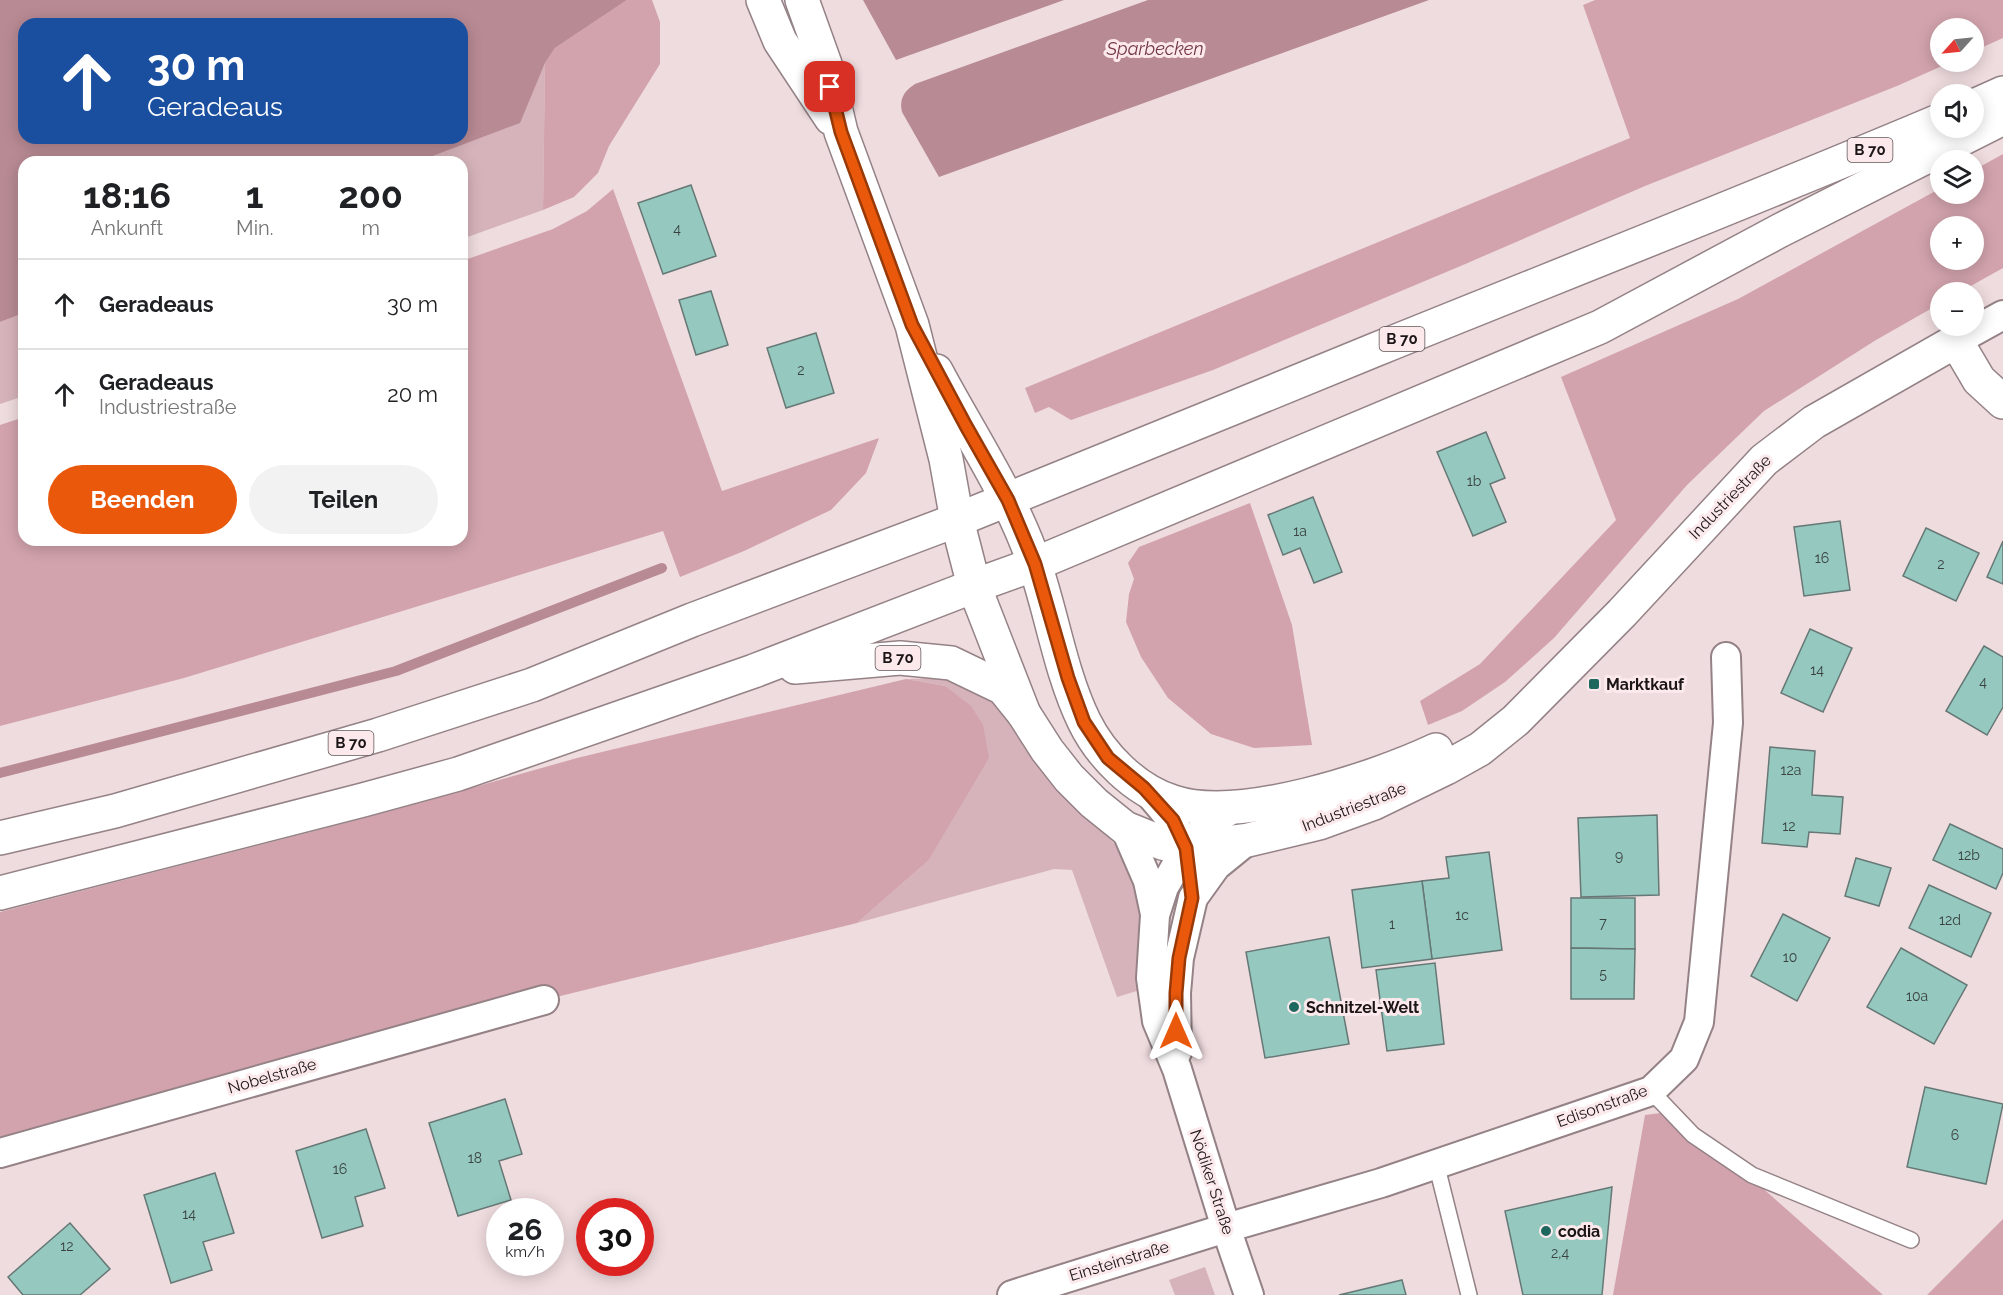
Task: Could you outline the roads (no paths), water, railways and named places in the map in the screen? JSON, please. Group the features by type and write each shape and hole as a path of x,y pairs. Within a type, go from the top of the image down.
{"main road":[{"path":"762,0 780,41 841,132"},
{"path":"801,0 825,64 841,132 912,325"},
{"path":"1984,102 2003,93"},
{"name":"B 70","path":"0,894 458,774 754,671 1035,564 1600,327 1779,231 2003,118"},
{"name":"B 70","path":"0,837 115,810 355,742 532,685 692,620 1008,500 1379,348 1798,181 1930,125"},
{"name":"Industriestraße","path":"912,325 1008,500 1035,564 1068,678 1084,722 1108,758 1144,788 1173,802 1201,807 1264,804 1330,789 1407,763 1483,727 1552,683"},
{"name":"Industriestraße","path":"912,325 946,459 957,520 974,586 1024,714 1047,750 1069,778 1094,803 1125,828 1162,843 1186,848 1248,840 1319,823 1374,803 1480,749 1516,720 1622,613 1764,459 1814,422 1956,342"},
{"path":"1956,342 1980,380 2003,402"},
{"name":"B 70","path":"754,671 900,658 951,663 1003,688 1024,714"}],"street":[{"name":"Industriestraße","path":"1956,342 2003,315"},
{"name":"Edisonstraße","path":"1226,1228 1381,1183 1651,1091 1684,1059 1699,1022 1728,723 1726,657"},
{"path":"1144,788 1173,820 1186,848 1192,898"},
{"name":"Nödiker Straße","path":"1235,807 1205,827 1186,848 1164,887 1155,915 1151,978 1157,1021 1177,1070 1226,1228 1250,1295"},
{"name":"Nödiker Straße","path":"1125,828 1148,881 1155,915"},
{"name":"Nödiker Straße","path":"1177,1070 1176,993 1179,958 1192,898 1216,866 1248,840"},
{"name":"Nobelstraße","path":"0,1153 544,1000"},
{"name":"Einsteinstraße","path":"1012,1295 1226,1228"}],"lane":[{"path":"1651,1091 1693,1135 1752,1175 1911,1240"},
{"path":"1436,1163 1468,1295"}],"water":[{"path":"0,0 627,0 555,48 545,63 520,123 468,143 468,18 18,18 18,144 465,144 433,156 18,156 18,315 0,322"},
{"path":"863,0 1064,0 896,60"},
{"name":"Sparbecken","path":"1148,0 1429,0 939,177 902,112 902,99 911,87"}],"waterway":[{"path":"0,773 396,671 662,568"}],"place":[{"name":"Marktkauf","path":"1594,684"},
{"name":"Schnitzel-Welt","path":"1294,1007"},
{"name":"codia","path":"1546,1231"}]}
